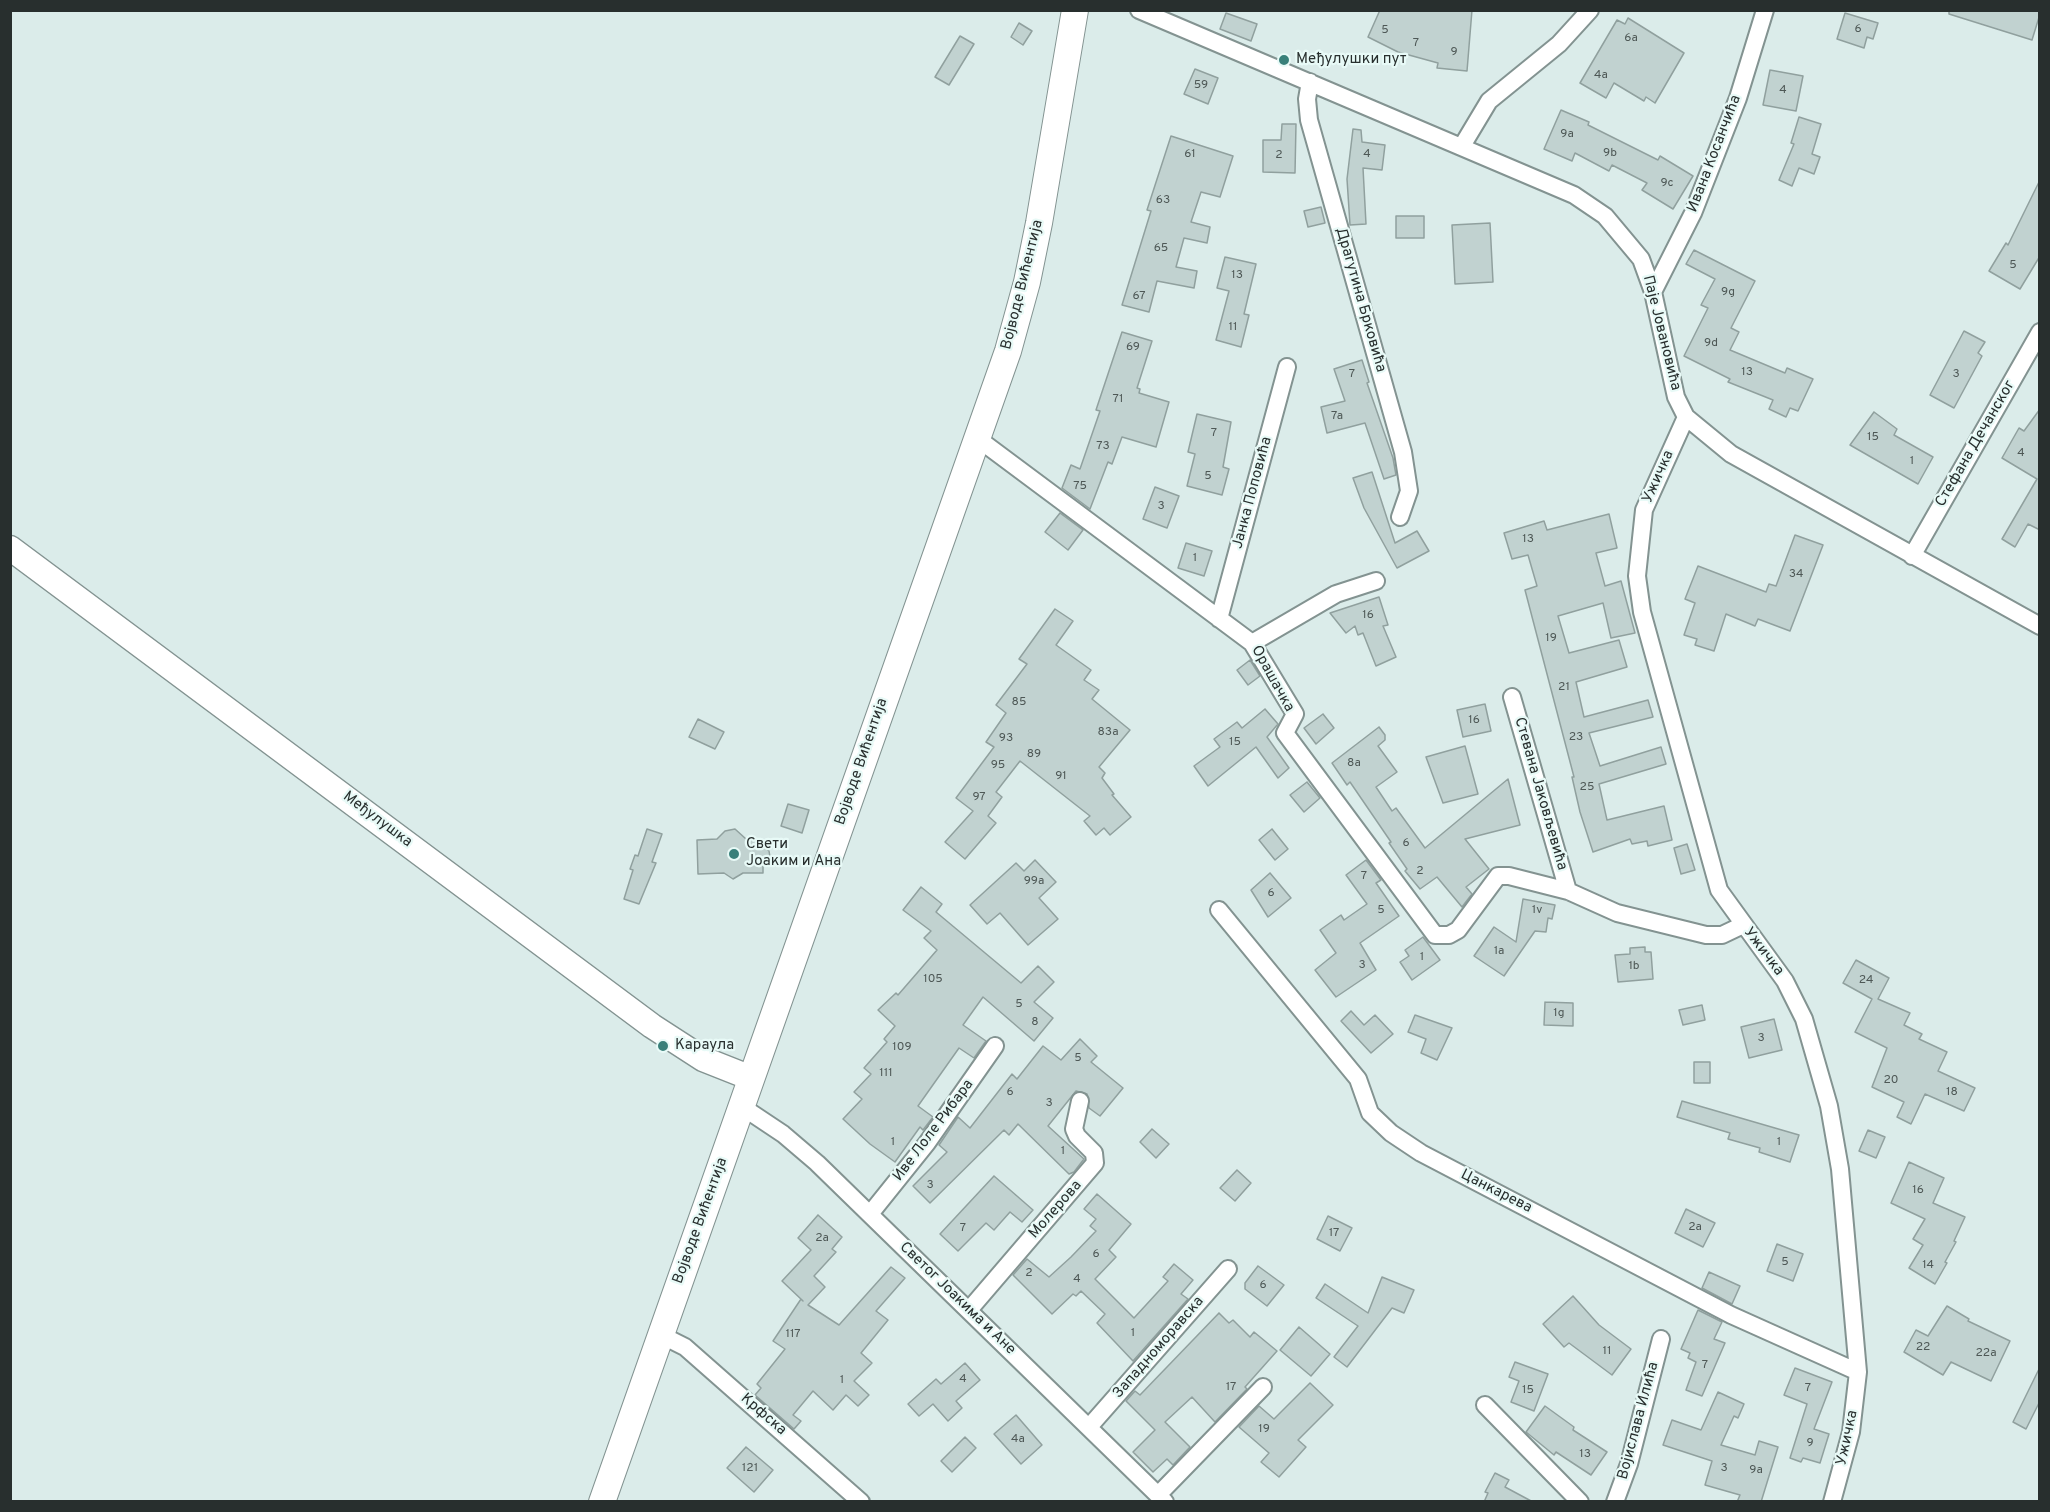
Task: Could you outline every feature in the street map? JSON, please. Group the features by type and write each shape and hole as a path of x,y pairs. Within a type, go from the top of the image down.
{"main road":[{"name":"Војводе Вићентија","path":"602,1502 1008,351 1027,282 1075,10"}],"street":[{"name":"Паје Јовановића","path":"1139,10 1574,195 1605,216 1641,259 1653,292 1676,397 1686,417 1731,454 2040,626"},
{"path":"1462,146 1489,101 1559,44 1590,10"},
{"name":"Ивана Косанчића","path":"1653,292 1693,213 1738,98 1764,10"},
{"name":"Драгутина Брковића","path":"1310,82 1307,99 1309,120 1403,452 1409,491 1400,517"},
{"name":"Стефана Дечанског","path":"1912,556 2040,332"},
{"name":"Јанка Поповића","path":"1219,619 1287,367"},
{"name":"Ужичка","path":"1686,417 1644,510 1637,576 1642,612 1719,890 1785,981 1804,1020 1829,1106 1840,1169 1857,1372 1855,1414 1832,1502"},
{"name":"Орашачка","path":"977,438 1252,643 1295,714 1285,734 1435,935 1449,935 1458,930 1498,876 1509,876 1568,891"},
{"name":"Међулушка","path":"10,548 652,1026 703,1059 751,1078"},
{"path":"1252,643 1336,594 1376,581"},
{"name":"Стевана Јаковљевића","path":"1512,697 1568,891"},
{"path":"1568,891 1617,913 1706,935 1722,935 1743,925"},
{"name":"Цанкарева","path":"1219,910 1358,1079 1370,1113 1391,1133 1421,1153 1731,1315 1857,1372"},
{"name":"Иве Лоле Рибара","path":"870,1214 927,1143 995,1046"},
{"name":"Молерова","path":"969,1311 1095,1163 1094,1154 1074,1130 1080,1101"},
{"name":"Светог Јоакима и Ане","path":"741,1106 783,1134 870,1214 1161,1498"},
{"name":"Западноморавска","path":"1089,1427 1228,1269"},
{"name":"Крфска","path":"661,1335 685,1347 861,1502"},
{"name":"Војислава Илића","path":"1615,1502 1629,1464 1660,1339"},
{"path":"1161,1498 1263,1386"},
{"path":"1485,1405 1580,1502"}],"building":[{"path":"1380,10 1472,10 1467,71 1437,68 1438,63 1398,52 1368,37"},
{"path":"1949,10 2040,10 2040,14 2032,40 1949,14"},
{"path":"1226,13 1257,24 1251,41 1220,29"},
{"path":"1845,13 1878,23 1873,39 1867,37 1864,48 1837,39"},
{"path":"1628,18 1684,53 1655,103 1646,97 1644,101 1614,83 1606,98 1580,83 1617,20 1625,24"},
{"path":"1019,23 1032,31 1023,45 1011,37"},
{"path":"960,36 974,44 949,85 935,77"},
{"path":"1195,69 1218,78 1208,104 1184,94"},
{"path":"1770,70 1803,76 1796,111 1763,105"},
{"path":"1561,110 1589,122 1588,125 1658,160 1660,156 1693,176 1673,209 1642,190 1647,183 1612,165 1609,171 1575,153 1572,161 1544,149"},
{"path":"1799,117 1821,124 1812,154 1820,157 1814,174 1799,168 1792,186 1779,180 1794,144 1791,143"},
{"path":"1282,124 1296,124 1295,173 1263,172 1263,140 1281,140"},
{"path":"1353,129 1361,130 1362,142 1385,145 1382,170 1363,168 1366,224 1350,225 1347,179"},
{"path":"1171,136 1233,156 1220,197 1201,192 1191,222 1210,227 1207,243 1184,238 1176,267 1197,271 1194,288 1157,281 1149,312 1122,305 1151,211 1147,210"},
{"path":"2040,180 2040,256 2020,289 1989,271 2006,243 2008,245"},
{"path":"1321,207 1325,223 1308,227 1304,211"},
{"path":"1396,216 1424,216 1424,238 1396,238"},
{"path":"1490,223 1493,282 1455,284 1452,225"},
{"path":"1694,250 1755,281 1731,328 1739,332 1730,350 1785,373 1787,368 1813,379 1798,411 1790,408 1786,417 1769,409 1773,400 1728,382 1730,379 1684,356 1708,308 1701,305 1715,279 1686,264"},
{"path":"1225,257 1256,264 1244,314 1249,315 1241,347 1216,340 1229,291 1217,288"},
{"path":"1964,331 1985,342 1978,353 1982,356 1954,408 1930,395"},
{"path":"1122,332 1152,341 1137,388 1140,389 1139,393 1169,402 1156,447 1122,437 1112,464 1108,462 1090,509 1062,488 1071,465 1080,469 1100,411 1096,410"},
{"path":"1362,360 1369,382 1367,383 1393,458 1396,475 1384,479 1365,423 1327,433 1321,407 1345,401 1334,369"},
{"path":"2040,409 2040,530 2028,524 2015,547 2002,539 2037,479 2002,458 2019,428 2024,431"},
{"path":"1874,412 1897,429 1894,435 1933,457 1918,484 1850,445"},
{"path":"1197,414 1231,422 1223,467 1229,469 1222,495 1187,486 1195,454 1188,452"},
{"path":"1372,472 1395,543 1417,531 1429,551 1397,568 1364,508 1353,478"},
{"path":"1155,487 1179,496 1167,528 1143,519"},
{"path":"1060,513 1083,530 1068,550 1045,532"},
{"path":"1609,514 1617,548 1596,553 1605,586 1621,581 1635,633 1611,638 1603,603 1558,616 1569,653 1619,640 1627,667 1576,682 1584,717 1648,700 1653,717 1589,733 1600,766 1661,747 1666,764 1599,784 1607,820 1664,806 1672,840 1648,846 1647,841 1632,844 1630,839 1593,852 1580,812 1572,777 1574,777 1525,590 1537,586 1528,555 1512,559 1504,533 1544,521 1547,530"},
{"path":"1795,535 1823,545 1790,631 1758,619 1755,626 1726,614 1714,651 1695,645 1697,639 1684,635 1695,603 1685,599 1698,566 1766,592 1769,584 1776,586"},
{"path":"1186,543 1212,551 1204,576 1178,568"},
{"path":"1379,597 1388,625 1383,626 1396,657 1376,666 1363,633 1358,635 1355,626 1346,633 1330,613"},
{"path":"1055,609 1073,621 1056,645 1091,670 1084,680 1099,690 1092,699 1130,730 1099,767 1105,773 1102,778 1114,794 1112,795 1131,817 1110,835 1104,828 1096,835 1084,821 1090,816 1020,761 996,792 1002,797 988,816 996,823 965,859 945,842 973,811 956,798 994,747 986,742 1006,713 996,705 1027,664 1019,659"},
{"path":"1250,660 1260,676 1248,685 1237,670"},
{"path":"1485,704 1491,731 1463,737 1457,710"},
{"path":"1265,709 1278,724 1267,737 1289,768 1278,778 1256,747 1208,786 1194,766 1220,747 1214,739 1237,722 1242,728"},
{"path":"1323,714 1334,728 1316,744 1304,728"},
{"path":"698,719 724,732 715,749 689,737"},
{"path":"1379,727 1385,735 1385,740 1378,746 1397,772 1376,787 1392,811 1396,808 1425,848 1508,779 1520,825 1465,839 1489,869 1466,887 1472,894 1462,907 1437,877 1420,889 1405,871 1407,869 1389,843 1391,842 1350,782 1347,785 1332,763"},
{"path":"1465,746 1478,794 1443,803 1426,757"},
{"path":"1307,782 1320,798 1304,812 1290,795"},
{"path":"788,804 809,810 802,833 781,826"},
{"path":"647,829 662,834 652,862 656,863 639,904 624,899 633,870 630,869 635,855 638,856"},
{"name":"Свети Јоаким и Ана","path":"735,829 746,839 755,839 769,851 770,857 763,866 763,873 743,873 733,879 724,873 698,874 697,840 717,839 725,831"},
{"path":"1272,829 1288,849 1275,860 1259,840"},
{"path":"1687,844 1695,870 1681,874 1674,848"},
{"path":"1035,860 1056,882 1039,898 1058,919 1028,945 1000,913 987,924 970,905 1016,863 1024,871"},
{"path":"1366,860 1381,880 1376,883 1399,916 1360,943 1376,970 1336,997 1315,970 1336,953 1320,930 1341,915 1344,920 1367,904 1346,875"},
{"path":"1270,873 1291,898 1268,917 1251,890"},
{"path":"921,887 942,904 936,912 1021,983 1038,966 1054,982 1034,1002 1053,1018 1034,1041 983,997 963,1025 986,1041 974,1058 959,1048 918,1106 933,1117 923,1130 920,1127 895,1162 870,1144 843,1119 862,1099 854,1092 871,1074 864,1068 887,1042 884,1039 895,1026 878,1010 896,993 898,995 937,950 924,938 931,931 903,910"},
{"path":"1523,899 1555,905 1552,919 1548,918 1546,932 1535,931 1504,976 1474,956 1494,927 1516,942"},
{"path":"1423,937 1440,960 1412,980 1400,962 1409,956 1405,950"},
{"path":"1645,947 1645,952 1651,952 1653,979 1618,982 1615,955 1630,954 1630,948"},
{"path":"1856,960 1889,978 1878,999 1910,1013 1904,1025 1922,1034 1919,1039 1947,1052 1938,1071 1975,1088 1964,1111 1925,1094 1911,1124 1897,1117 1904,1102 1872,1087 1887,1048 1855,1032 1872,999 1843,983"},
{"path":"1545,1002 1573,1003 1573,1026 1544,1025"},
{"path":"1702,1005 1705,1020 1683,1025 1679,1010"},
{"path":"1351,1011 1364,1025 1375,1015 1393,1034 1371,1053 1341,1021"},
{"path":"1415,1015 1452,1028 1437,1060 1421,1053 1426,1039 1408,1032"},
{"path":"1774,1019 1782,1050 1749,1058 1741,1027"},
{"path":"1080,1039 1097,1056 1091,1062 1123,1088 1100,1116 1089,1108 1087,1094 1076,1091 1048,1126 1084,1159 1074,1172 1069,1174 1018,1124 1009,1135 1004,1130 930,1203 913,1186 947,1152 939,1145 958,1117 970,1128 1012,1074 1017,1079 1043,1046 1061,1060"},
{"path":"1694,1062 1710,1062 1710,1083 1694,1083"},
{"path":"1682,1101 1799,1135 1790,1162 1759,1152 1760,1148 1728,1139 1730,1133 1677,1117"},
{"path":"1152,1129 1169,1144 1156,1158 1140,1142"},
{"path":"1868,1130 1885,1137 1876,1158 1859,1151"},
{"path":"1909,1162 1944,1178 1933,1203 1965,1217 1954,1241 1956,1242 1945,1262 1947,1263 1935,1284 1909,1268 1923,1245 1913,1239 1925,1219 1891,1203"},
{"path":"1237,1170 1251,1183 1235,1201 1220,1188"},
{"path":"994,1176 1033,1210 1022,1222 1010,1212 994,1230 986,1223 958,1251 940,1234"},
{"path":"1097,1194 1131,1224 1109,1250 1116,1257 1095,1279 1134,1318 1168,1281 1163,1277 1174,1264 1193,1280 1181,1294 1188,1299 1133,1361 1097,1323 1105,1314 1081,1291 1076,1296 1073,1294 1052,1314 1013,1275 1027,1259 1049,1277 1071,1257 1096,1231 1090,1226 1096,1219 1084,1209"},
{"path":"1686,1209 1715,1223 1703,1247 1675,1233"},
{"path":"818,1215 842,1237 832,1249 836,1252 814,1276 825,1287 808,1305 839,1325 891,1267 905,1278 876,1311 888,1320 861,1353 872,1363 854,1381 869,1395 858,1406 846,1395 833,1410 813,1391 793,1415 801,1421 794,1429 755,1395 761,1388 757,1384 785,1349 773,1341 801,1299 782,1281 811,1250 798,1238"},
{"path":"1328,1216 1352,1228 1340,1251 1317,1239"},
{"path":"1777,1244 1803,1254 1793,1281 1767,1271"},
{"path":"1258,1266 1284,1285 1267,1306 1245,1289 1245,1283"},
{"path":"1709,1272 1740,1286 1732,1304 1702,1288"},
{"path":"1382,1277 1414,1290 1404,1313 1392,1308 1347,1367 1334,1357 1358,1326 1316,1298 1325,1284 1368,1313"},
{"path":"1573,1296 1599,1325 1631,1349 1612,1375 1569,1343 1564,1347 1543,1324"},
{"path":"1947,1306 1969,1319 1968,1321 2010,1341 1991,1381 1951,1362 1943,1375 1904,1352 1916,1330 1928,1336"},
{"path":"1698,1310 1722,1322 1714,1339 1725,1343 1702,1396 1686,1390 1696,1362 1688,1358 1690,1353 1681,1349"},
{"path":"1219,1313 1229,1323 1233,1320 1250,1337 1254,1332 1277,1351 1245,1387 1247,1389 1215,1422 1192,1397 1165,1422 1190,1447 1173,1465 1167,1459 1153,1472 1133,1452 1155,1430 1126,1401 1135,1391 1140,1395"},
{"path":"1299,1327 1330,1354 1311,1376 1280,1350"},
{"path":"1515,1362 1548,1374 1534,1411 1511,1402 1519,1381 1509,1377"},
{"path":"965,1363 980,1380 956,1401 962,1408 948,1421 933,1404 919,1416 908,1404 936,1379 941,1384"},
{"path":"2040,1367 2040,1401 2026,1429 2013,1422"},
{"path":"1795,1368 1832,1382 1814,1429 1829,1434 1820,1463 1803,1458 1801,1462 1790,1458 1807,1404 1784,1395"},
{"path":"1310,1383 1333,1405 1298,1440 1306,1447 1279,1477 1261,1462 1269,1453 1239,1427 1259,1406 1274,1419"},
{"path":"1718,1392 1744,1404 1738,1418 1734,1416 1721,1445 1755,1455 1759,1441 1778,1447 1761,1502 1737,1502 1740,1495 1705,1485 1712,1461 1663,1445 1672,1420 1701,1430"},
{"path":"1545,1406 1574,1427 1573,1430 1607,1452 1591,1475 1556,1452 1554,1455 1526,1432"},
{"path":"1016,1415 1042,1445 1021,1464 994,1434"},
{"path":"965,1437 976,1448 952,1472 941,1461"},
{"path":"746,1447 773,1470 754,1492 727,1468"},
{"path":"1495,1473 1509,1480 1505,1487 1533,1502 1484,1502 1488,1493 1485,1492"}],"place":[{"name":"Међулушки пут","path":"1284,60"},
{"name":"Свети Јоаким и Ана","path":"734,854"},
{"name":"Караула","path":"663,1046"}]}
